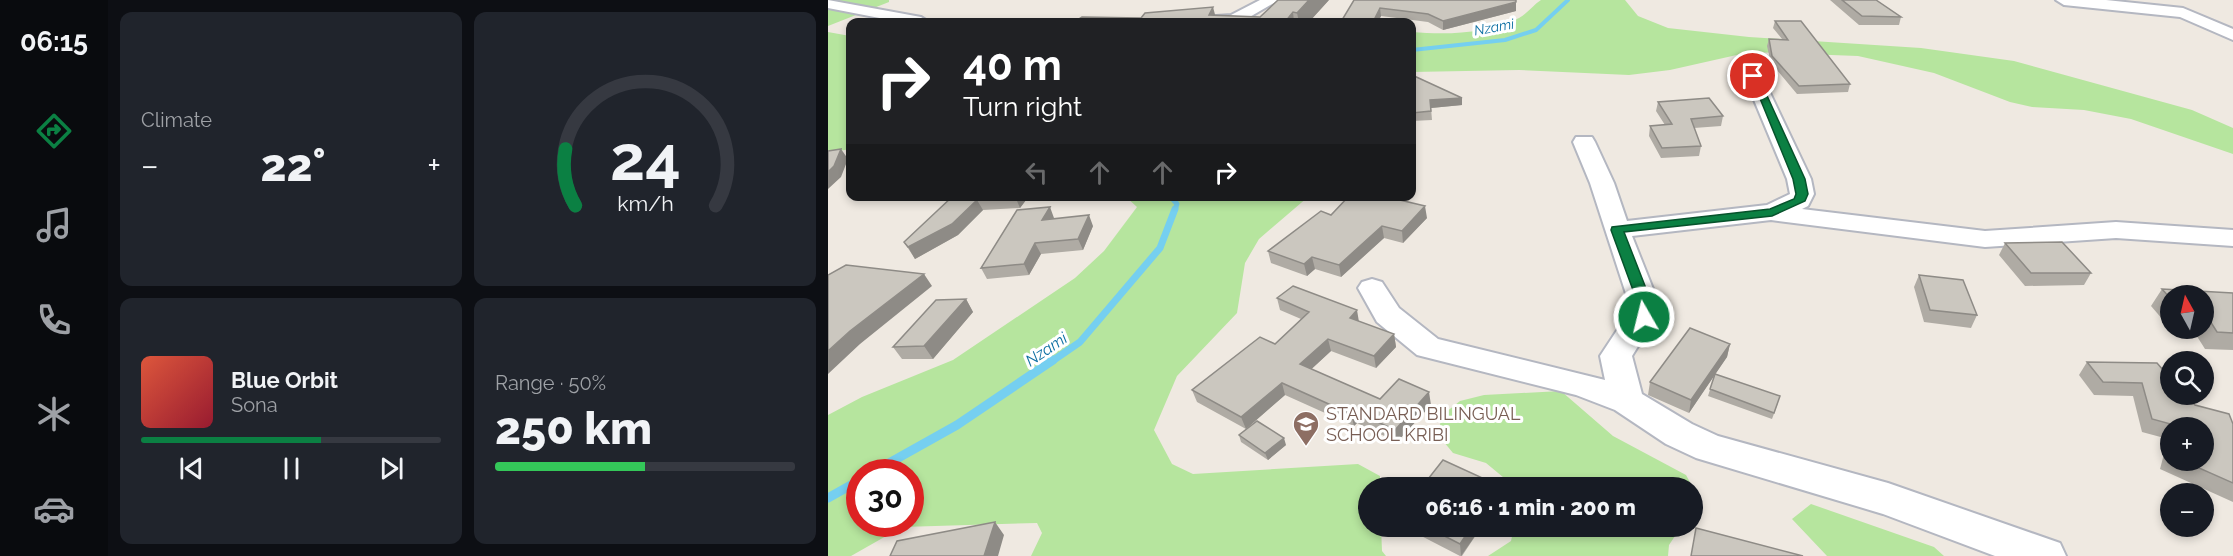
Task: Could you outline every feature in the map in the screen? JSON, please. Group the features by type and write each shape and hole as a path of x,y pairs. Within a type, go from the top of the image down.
{"street":[{"path":"1238,18 1271,0"},
{"path":"2064,0 2183,13 2233,35"},
{"path":"828,3 901,18"},
{"path":"1753,76 1799,179 1802,194 1799,201 1772,213"},
{"path":"1584,142 1602,183 1646,309 1617,356 1627,401"},
{"path":"1617,230 1772,213 1985,239 2116,230 2233,238"},
{"path":"1372,288 1388,315 1428,347 1582,385 1627,401 1679,434 1709,448 1888,499 2046,556"}],"green space":[{"path":"828,0 889,0 889,2 828,26"},
{"path":"1541,0 1625,0 1638,16 1668,28 1749,37 1921,48 2014,61 2192,110 2233,128 2233,154 2131,119 2084,110 2032,107 2010,102 1934,73 1858,56 1750,52 1670,70 1629,75 1519,70 1416,72 1416,32 1453,33 1480,30 1507,23 1525,14"},
{"path":"828,32 846,35 846,150 828,153"},
{"path":"1130,201 1303,201 1259,239 1245,263 1237,313 1177,376 1154,430 1172,464 1193,474 1358,464 1380,477 1358,477 1358,537 1381,537 1382,551 1386,556 1031,556 1042,533 1037,523 924,526 924,459 846,459 846,537 884,537 851,556 828,556 828,415 862,397 953,360 1075,278 1104,251 1137,207"},
{"path":"1561,391 1613,436 1687,477 1503,477 1486,463 1453,453 1439,436 1441,416 1460,401 1484,395"},
{"path":"1811,504 1934,547 1944,556 1827,556 1792,519"},
{"path":"1512,537 1674,537 1669,545 1668,556 1488,556 1511,541"}],"building":[{"path":"1278,0 1309,0 1297,13 1293,12 1288,18 1141,18 1145,13 1213,7 1209,15 1260,17"},
{"path":"1354,0 1516,0 1516,2 1443,21 1428,14 1380,8 1375,18 1343,18"},
{"path":"1842,0 1876,0 1901,17 1862,16"},
{"path":"1082,17 1141,18 1080,18"},
{"path":"1775,21 1801,21 1850,84 1799,86 1772,56 1769,39 1788,40"},
{"path":"1416,77 1462,98 1430,100 1431,111 1416,113"},
{"path":"1709,98 1723,116 1691,119 1701,146 1662,148 1650,126 1672,124 1658,102"},
{"path":"841,149 834,166 828,172 828,151"},
{"path":"948,201 976,201 952,224 908,247 904,242"},
{"path":"1344,201 1404,201 1425,206 1402,231 1382,226 1339,265 1312,257 1304,264 1268,251 1321,211 1331,215"},
{"path":"1050,207 1042,220 1089,215 1078,239 1035,243 1024,264 981,268 1017,210"},
{"path":"2062,242 2091,273 2031,273 2005,243"},
{"path":"846,265 924,274 850,331 828,351 828,275"},
{"path":"1919,275 1963,280 1977,315 1930,310"},
{"path":"1293,286 1357,310 1350,318 1394,334 1374,356 1328,339 1300,364 1380,399 1399,379 1429,392 1395,430 1354,411 1351,414 1282,383 1241,417 1192,390 1260,337 1275,344 1309,312 1277,298"},
{"path":"2214,292 2233,293 2233,333 2217,332 2214,327"},
{"path":"966,299 924,346 893,347 936,300"},
{"path":"1690,328 1730,344 1691,400 1650,382"},
{"path":"2087,362 2157,363 2160,366 2160,405 2195,405 2229,414 2233,424 2233,483 2206,471 2214,471 2214,417 2160,417 2160,421 2152,419 2142,383 2103,382"},
{"path":"1715,374 1780,396 1774,413 1710,389"},
{"path":"1257,421 1284,438 1265,453 1239,435"},
{"path":"1443,460 1480,477 1430,477"},
{"path":"995,522 984,556 890,556 897,541"},
{"path":"1703,530 1803,556 1691,556 1694,537 1703,537"},
{"path":"1446,537 1465,537 1460,544"}],"waterway":[{"name":"Nzami","path":"1416,50 1505,40 1536,30 1568,0"},
{"name":"Nzami","path":"1174,201 1177,204 1175,210"},
{"name":"Nzami","path":"1051,362 1080,342 1160,248 1175,209"},
{"name":"Nzami","path":"896,459 957,425 1053,360"},
{"name":"Nzami","path":"828,498 846,488"}],"place":[{"name":"STANDARD BILINGUAL SCHOOL KRIBI","path":"1306,447"}],"route":[{"path":"1644,317 1646,309 1644,301 1617,230 1772,213 1799,201 1802,194 1799,179 1753,76"}]}
